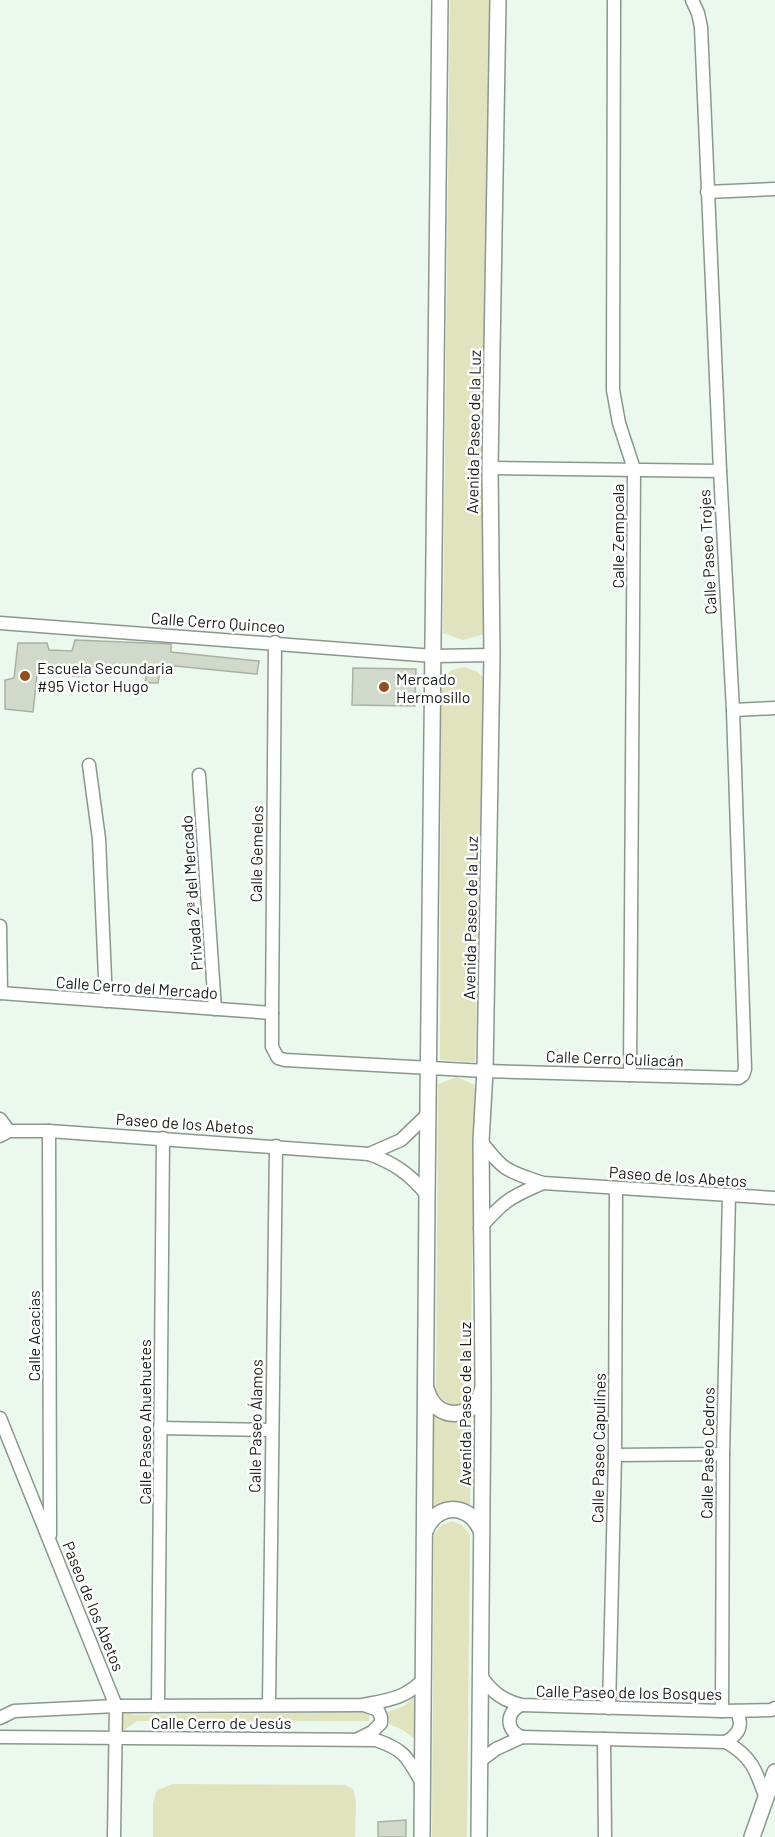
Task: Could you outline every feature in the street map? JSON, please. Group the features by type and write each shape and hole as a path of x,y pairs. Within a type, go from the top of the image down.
{"street":[{"path":"422,1837 440,0"},
{"name":"Avenida Paseo de la Luz","path":"479,1837 483,1388 480,1228 492,655 490,468 498,0"},
{"name":"Calle Zempoala","path":"614,0 613,390 634,469 630,1074"},
{"name":"Calle Paseo Trojes","path":"692,0 701,27 732,710 745,1069 743,1075"},
{"path":"707,192 775,189"},
{"path":"490,468 720,471"},
{"name":"Calle Cerro Quinceo","path":"0,623 275,642 434,656 492,655"},
{"name":"Calle Gemelos","path":"275,642 272,1047 278,1058 285,1060 429,1068"},
{"path":"732,710 775,708"},
{"path":"89,765 99,839 106,1001"},
{"name":"Privada 2ª del Mercado","path":"199,775 215,1009"},
{"path":"0,926 1,993"},
{"name":"Calle Cerro del Mercado","path":"1,993 272,1013"},
{"name":"Calle Cerro Culiacán","path":"429,1068 739,1078 743,1075"},
{"name":"Paseo de los Abetos","path":"369,1154 401,1140 429,1113"},
{"path":"0,1119 4,1133"},
{"name":"Paseo de los Abetos","path":"4,1133 49,1131 369,1154 399,1167 416,1181 427,1195"},
{"name":"Calle Acacias","path":"49,1131 50,1540"},
{"name":"Calle Paseo Ahuehuetes","path":"158,1706 163,1138"},
{"name":"Paseo de los Abetos","path":"481,1141 502,1167 512,1173 543,1183 775,1198"},
{"name":"Calle Paseo Álamos","path":"269,1705 276,1146"},
{"name":"Paseo de los Abetos","path":"480,1228 501,1204 543,1183"},
{"name":"Calle Paseo Capulines","path":"609,1708 615,1455 616,1188"},
{"name":"Calle Paseo Cedros","path":"722,1711 723,1454 729,1195"},
{"path":"426,1389 436,1407 455,1414 474,1407 479,1401 483,1388"},
{"name":"Paseo de los Abetos","path":"0,1418 116,1706"},
{"path":"160,1428 271,1430"},
{"path":"615,1455 723,1454"},
{"path":"425,1531 432,1518 452,1509 467,1513 481,1530"},
{"name":"Calle Paseo de los Bosques","path":"481,1676 493,1692 507,1701 521,1705 722,1711 775,1708"},
{"name":"Calle Cerro de Jesús","path":"0,1718 14,1712 116,1706 362,1705 400,1697 414,1689 424,1679"},
{"path":"357,1739 372,1732 381,1723 378,1710 362,1705"},
{"name":"Calle Paseo de los Bosques","path":"521,1705 512,1712 509,1723 513,1732 522,1737"},
{"path":"114,1837 116,1706"},
{"name":"Calle Paseo de los Bosques","path":"726,1742 735,1737 740,1730 741,1719 737,1711"},
{"name":"Calle Cerro de Jesús","path":"0,1737 376,1740 395,1747 408,1759 422,1783"},
{"path":"480,1761 496,1749 522,1737 726,1742 741,1750 756,1768 765,1796"},
{"path":"604,1739 605,1837"},
{"path":"752,1837 775,1772"}],"green space":[{"path":"450,0 495,0 484,634 463,640 443,633"},
{"path":"464,667 476,671 486,680 475,1062 440,1060 441,678 452,670"},
{"path":"457,1077 475,1085 470,1396 463,1403 453,1406 436,1395 438,1084"},
{"path":"434,1413 471,1413 470,1509 434,1509"},
{"path":"452,1521 462,1525 470,1535 467,1837 432,1837 434,1534 442,1525"},
{"path":"417,1694 416,1740 403,1730 389,1724 388,1712 404,1706"},
{"path":"118,1712 135,1715 369,1712 369,1721 137,1721 120,1733"},
{"path":"173,1784 345,1785 353,1789 356,1802 355,1837 153,1837 153,1803 157,1790"}],"building":[{"name":"Escuela Secundaria #95 Victor Hugo","path":"75,640 171,644 171,652 259,661 257,674 175,666 160,670 158,683 145,683 147,670 91,666 85,676 73,676 74,669 38,666 33,712 5,709 5,680 14,678 18,643 47,643 49,650 72,651"},
{"name":"Mercado Hermosillo","path":"353,668 416,669 415,706 352,705"},
{"path":"406,1820 406,1837 378,1837 378,1822"}],"place":[{"name":"Escuela Secundaria #95 Victor Hugo","path":"25,676"},
{"name":"Mercado Hermosillo","path":"384,687"}]}
